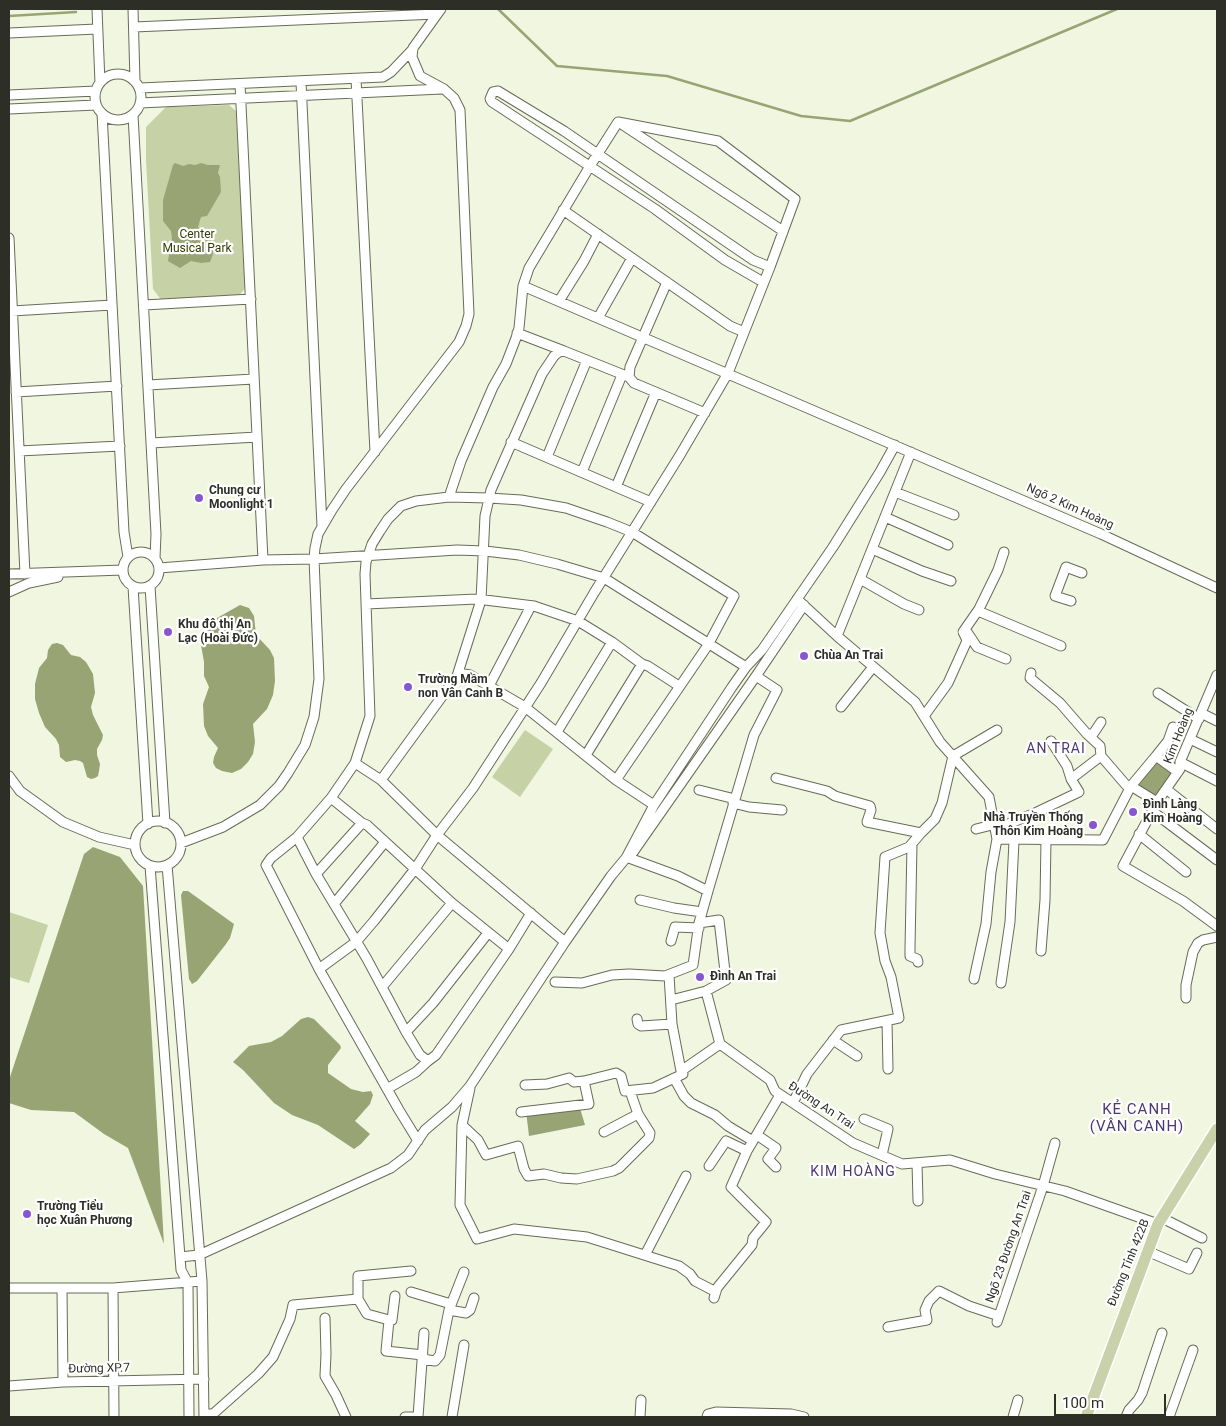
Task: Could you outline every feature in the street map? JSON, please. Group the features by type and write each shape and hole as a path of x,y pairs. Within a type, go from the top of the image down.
{"main road":[{"name":"Đường Tỉnh 422B","path":"1087,1417 1147,1251 1160,1221 1217,1130"}],"street":[{"path":"97,9 98,87 95,96 99,109 117,386 124,532 128,557"},
{"path":"133,9 137,85 141,94 140,103 134,115 156,534 155,558 159,568 158,576 150,586 144,588 133,587 125,579 123,570 128,557 138,552 144,552 155,558"},
{"path":"134,27 439,11"},
{"path":"9,95 98,87 108,76 114,74 122,74 137,85 240,84 383,78 413,48 439,11"},
{"path":"9,33 97,29"},
{"path":"181,843 223,827 260,805 279,786 305,745 314,717 319,679 314,559 314,548 318,534 332,510 459,342 466,326 469,314 460,110 454,98 444,89 420,76 412,57 413,48"},
{"path":"356,79 375,452"},
{"path":"301,82 322,526"},
{"path":"240,84 264,560"},
{"path":"140,103 444,89"},
{"path":"763,282 725,260 655,209 492,102 490,99 492,92 496,90 505,95 598,154 753,260 770,267"},
{"path":"9,109 99,109 112,120 127,119 134,115"},
{"path":"449,497 461,461 493,387 506,364 517,333 523,286 532,261 618,122"},
{"path":"319,969 356,942 415,869 437,835 473,788 525,707 728,373 795,199 718,141 618,122"},
{"path":"618,122 783,231"},
{"path":"563,210 730,326 744,332"},
{"path":"558,301 584,261 598,234"},
{"path":"9,238 25,574"},
{"path":"598,318 632,258"},
{"path":"582,472 667,282"},
{"name":"Ngõ 2 Kim Hoàng","path":"523,286 1101,534 1217,588"},
{"path":"144,305 251,299"},
{"path":"12,311 112,305"},
{"path":"517,333 625,376 634,383 705,413"},
{"path":"381,780 457,676 481,600 485,551 485,516 496,476 542,374 554,356 564,351"},
{"path":"547,457 587,360"},
{"path":"148,385 254,379"},
{"path":"16,392 117,386"},
{"path":"616,487 656,392"},
{"path":"151,442 257,437"},
{"path":"511,442 651,502"},
{"path":"708,891 678,876 630,858 756,676 895,445"},
{"path":"19,451 120,446"},
{"path":"837,636 911,452"},
{"path":"895,492 954,515"},
{"path":"418,1141 319,969 266,864 297,838 331,798 354,764 370,716 365,574 368,555 372,544 388,519 401,506 416,501 449,497 521,500 566,508 632,532 734,596 708,645 616,780"},
{"path":"885,517 948,545"},
{"path":"872,549 922,571 951,580"},
{"path":"159,568 264,560 314,559 457,550 485,551 518,556 548,562 604,578 708,645 746,667"},
{"path":"924,716 948,683 967,640 963,632 978,610 998,570 1004,552"},
{"path":"1071,601 1055,596 1066,567 1082,573"},
{"path":"9,574 123,570"},
{"path":"9,592 29,583 71,573"},
{"path":"860,579 904,604 919,610"},
{"path":"150,586 165,823"},
{"path":"133,587 148,824"},
{"path":"366,604 481,600 531,606 578,621 612,642 642,664 679,686"},
{"path":"801,602 837,636 915,702 940,742 989,797 998,839 991,872 986,924 974,980"},
{"path":"180,1257 199,1255 391,1168 408,1155 425,1130 452,1107 470,1086 565,942 632,849 654,805 746,667 801,602"},
{"path":"489,686 531,606"},
{"path":"978,610 1061,646"},
{"path":"964,631 968,632 977,647 1006,659"},
{"path":"557,732 612,642"},
{"path":"586,755 642,664"},
{"path":"841,707 873,666"},
{"path":"1031,673 1030,678 1060,704 1100,746 1100,756 1126,785 1131,786 1157,802"},
{"path":"457,676 470,675 525,707 616,780 654,805"},
{"name":"Kim Hoàng","path":"1217,675 1180,762 1180,769 1157,802 1123,866 1183,901 1217,926"},
{"path":"555,982 574,984 612,975 669,975 693,964 702,912 754,735 777,690 756,676"},
{"path":"1158,693 1200,716 1217,721"},
{"path":"1088,734 1093,734 1101,722"},
{"path":"998,839 1014,841 1103,840 1131,786 1168,740 1173,727"},
{"path":"793,1103 807,1074 841,1030 899,1018 892,977 885,961 880,933 885,858 909,847 936,819 942,803 953,756 997,730"},
{"path":"1190,739 1217,752"},
{"path":"976,829 996,826 1035,813 1079,792 1071,779 1067,766 1051,741"},
{"path":"1071,779 1100,756"},
{"path":"1156,756 1178,772"},
{"path":"1180,762 1217,781"},
{"path":"354,764 381,780 437,835 565,942"},
{"path":"9,776 20,791 63,822 99,837 135,845"},
{"path":"776,778 827,791 835,796 870,806 871,810 867,822 921,833"},
{"path":"1166,789 1217,829"},
{"path":"699,790 749,807 782,810"},
{"path":"331,798 367,825 452,903 509,949"},
{"path":"1152,811 1217,860"},
{"path":"155,821 165,823 175,829 181,843 177,858 167,865 157,867 150,866 138,856 135,845 137,834 148,824 155,821"},
{"path":"316,874 362,823"},
{"path":"1139,834 1186,872"},
{"path":"297,838 406,1032 420,1055 428,1062"},
{"path":"1041,951 1045,900 1046,840"},
{"path":"1001,982 1010,922 1014,841"},
{"path":"334,904 385,842"},
{"path":"912,844 910,956 917,959 918,962"},
{"path":"167,865 202,1281 204,1416 213,1414 258,1374 273,1357 290,1319 293,1305 358,1299"},
{"path":"150,866 181,1270 188,1283 189,1417"},
{"path":"640,900 702,912"},
{"path":"382,987 452,903"},
{"path":"387,1089 416,1072 436,1055 509,949 531,913"},
{"path":"671,941 675,927 699,926 719,920 726,980 706,991 671,1000"},
{"path":"406,1032 434,1003 488,933"},
{"path":"1186,998 1186,984 1193,952 1198,943 1217,937"},
{"path":"525,1085 547,1084 569,1078 574,1082 584,1081 616,1073 620,1076 625,1091 630,1091 653,1088 683,1074 672,1024 669,975"},
{"path":"681,1071 720,1044 706,991"},
{"path":"637,1019 638,1024 641,1026 672,1024"},
{"path":"887,1021 888,1069"},
{"path":"833,1040 856,1056"},
{"name":"Đường An Trai","path":"720,1044 770,1080 775,1091 793,1103 853,1142 902,1164 950,1160 995,1174 1065,1191 1160,1221 1202,1238"},
{"path":"674,1078 684,1096 691,1103 715,1115 728,1126 776,1148 768,1160 776,1167"},
{"path":"521,1112 589,1104 584,1081"},
{"path":"470,1086 462,1125 460,1205 476,1239 514,1229 587,1237 680,1266 695,1281 715,1295 717,1288 752,1245 753,1238 766,1222 731,1187 747,1151 780,1094"},
{"path":"462,1125 478,1140 486,1155 518,1146 527,1175 544,1174 570,1179 613,1171 622,1165 650,1136 638,1114 630,1091"},
{"path":"604,1132 638,1114"},
{"path":"864,1119 888,1128 882,1155"},
{"path":"709,1166 726,1141 747,1151"},
{"name":"Ngõ 23 Đường An Trai","path":"888,1327 927,1320 925,1310 928,1301 939,1291 998,1319 1043,1186 1055,1143"},
{"path":"917,1163 918,1201"},
{"path":"645,1255 686,1176"},
{"path":"1147,1251 1189,1269 1197,1253"},
{"path":"395,1296 392,1320 367,1314 358,1299 358,1276 411,1271"},
{"path":"388,1320 386,1351 423,1357 435,1361 440,1355 450,1307 464,1272"},
{"path":"9,1288 112,1288 202,1281"},
{"path":"112,1288 114,1417"},
{"path":"62,1289 63,1382"},
{"path":"411,1292 466,1313 470,1310 474,1298"},
{"path":"326,1318 325,1376 346,1417"},
{"path":"405,1417 418,1417 424,1333"},
{"path":"1126,1417 1142,1392 1162,1334"},
{"path":"452,1417 464,1345"},
{"path":"1169,1417 1193,1350"},
{"name":"Đường XP.7","path":"9,1386 63,1382 204,1379"},
{"path":"640,1417 642,1400"},
{"path":"1013,1417 1018,1400"},
{"path":"707,1417 708,1414 716,1412 790,1414 804,1417"}],"green space":[{"name":"Center Musical Park","path":"229,105 236,111 246,287 238,297 162,301 153,289 146,127 166,107"},
{"path":"525,730 553,749 520,797 492,777"},
{"path":"9,912 48,925 29,983 9,977"}],"shaded area":[{"path":"175,163 183,166 201,163 220,165 218,173 221,192 207,216 201,217 198,227 200,231 206,233 212,242 213,254 210,262 191,261 180,268 168,261 172,238 171,231 163,221 163,200"},
{"path":"240,605 249,608 254,616 256,635 270,650 274,658 275,681 273,695 267,709 253,724 255,742 253,754 241,769 232,773 216,768 213,763 218,748 208,736 204,726 203,704 209,687 204,676 201,645 204,635 217,618"},
{"path":"52,644 63,645 71,655 80,657 86,662 93,674 95,693 91,707 103,735 97,749 100,764 98,776 95,778 87,777 83,763 80,761 66,762 60,757 59,745 45,727 35,699 35,684 39,668 47,658 48,650"},
{"path":"1154,759 1173,774 1156,798 1136,783"},
{"path":"93,847 120,857 143,886 164,1244 128,1148 104,1134 74,1112 31,1110 9,1103 9,1080 84,854"},
{"path":"183,891 188,891 234,924 226,944 197,981 192,984 189,979 181,895"},
{"path":"308,1017 314,1019 340,1045 341,1048 328,1065 328,1073 351,1089 363,1092 371,1091 373,1095 370,1104 355,1121 370,1134 354,1149 318,1125 292,1115 274,1103 233,1062 249,1046 271,1042 282,1036 301,1019"},
{"path":"579,1105 585,1125 529,1136 526,1111"}],"waterway":[{"path":"498,9 557,66 667,76 801,116 850,121 1117,9"},
{"path":"9,16 76,12"}],"place":[{"name":"Chung cư Moonlight 1","path":"199,498"},
{"name":"Khu đô thị An Lạc (Hoài Đức)","path":"168,632"},
{"name":"Chùa An Trai","path":"804,656"},
{"name":"Trường Mầm non Vân Canh B","path":"408,687"},
{"name":"Đình Làng Kim Hoàng","path":"1133,812"},
{"name":"Nhà Truyền Thống Thôn Kim Hoàng","path":"1093,825"},
{"name":"Đình An Trai","path":"700,977"},
{"name":"Trường Tiểu học Xuân Phương","path":"27,1214"}],"district":[{"name":"AN TRAI","path":"1056,749"},
{"name":"KẺ CANH (VÂN CANH)","path":"1137,1118"},
{"name":"KIM HOÀNG","path":"853,1172"}]}
